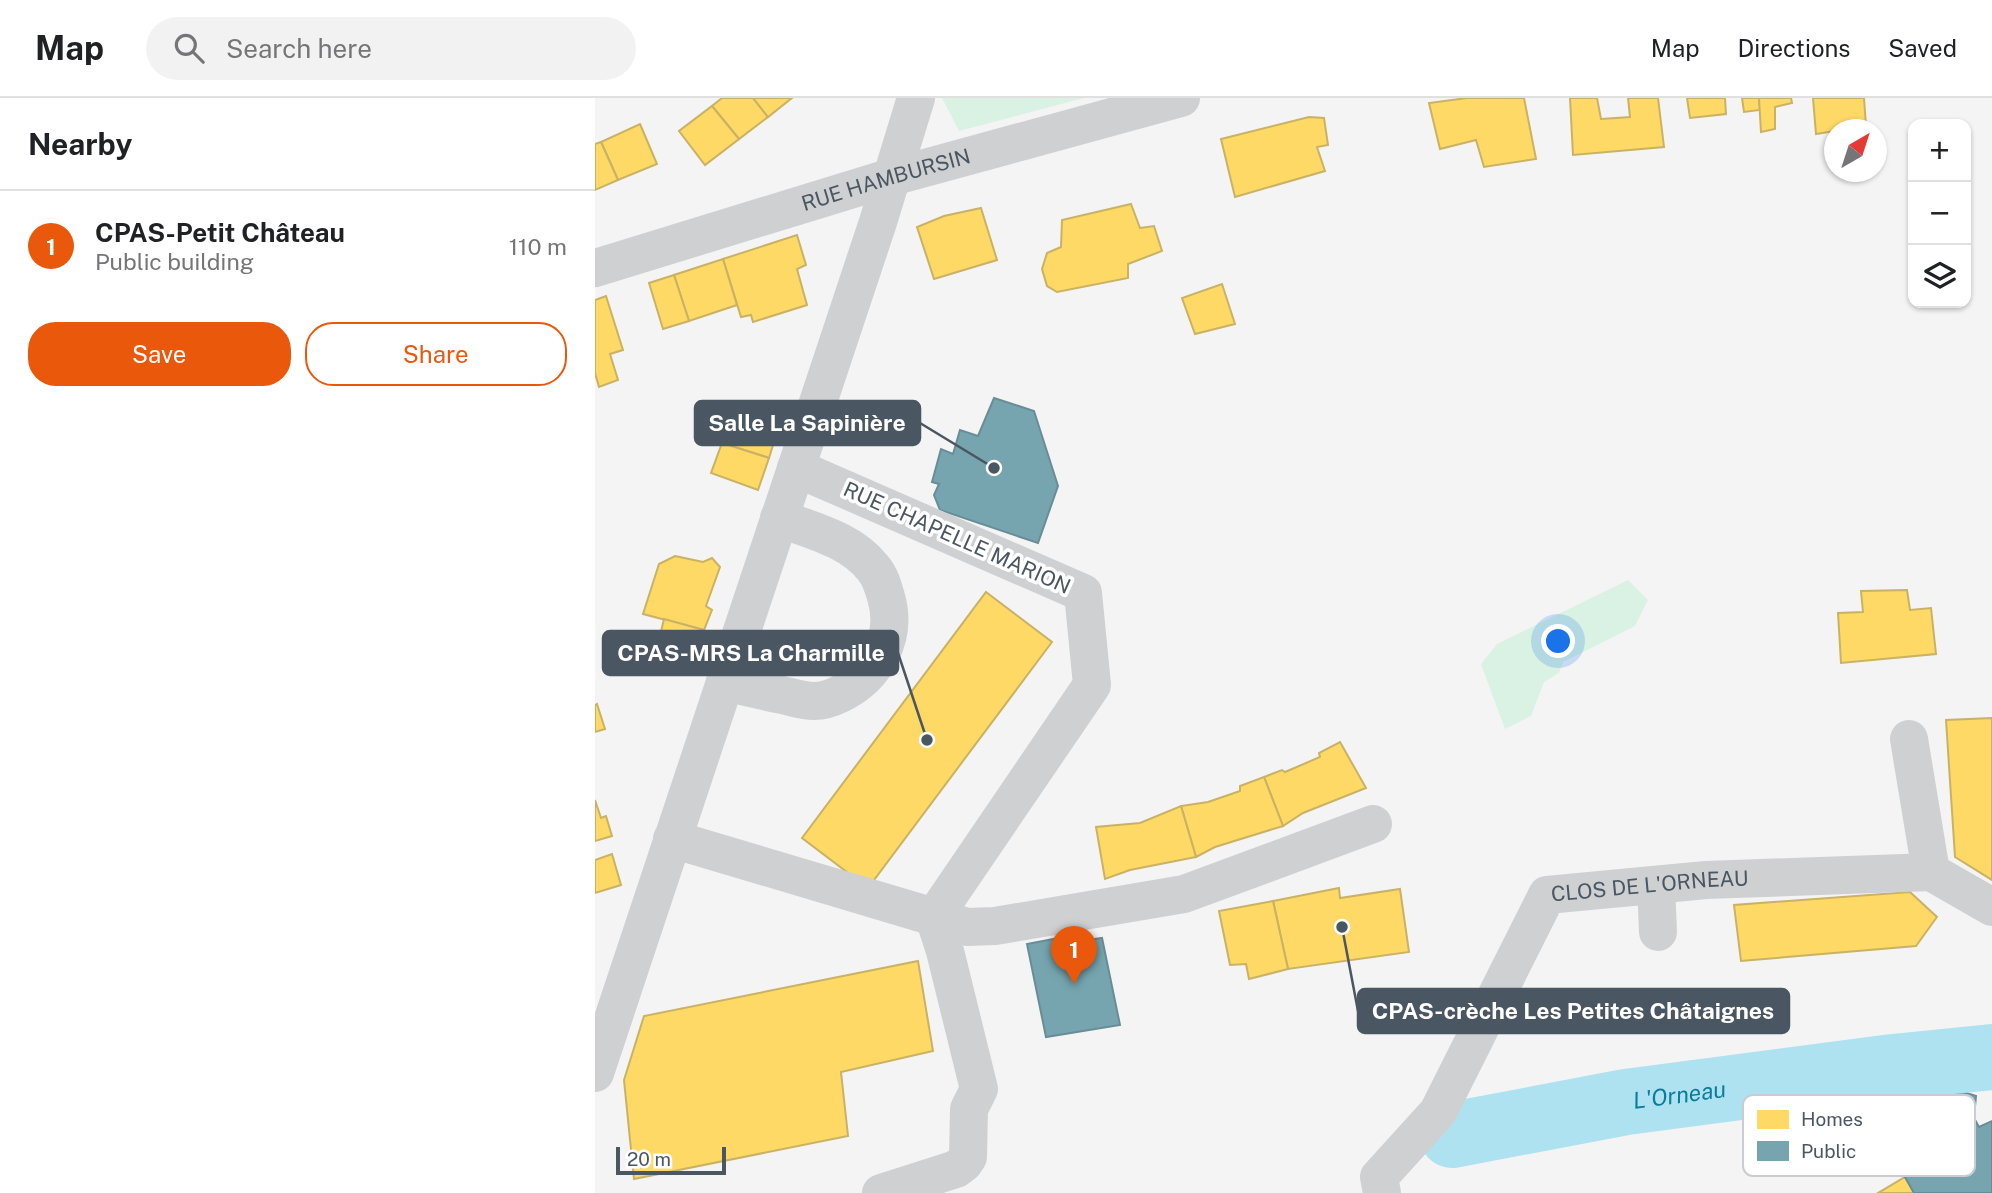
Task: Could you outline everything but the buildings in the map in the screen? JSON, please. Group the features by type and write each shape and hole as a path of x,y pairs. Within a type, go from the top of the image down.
{"street":[{"path":"595,1073 893,177 916,98"},
{"name":"RUE HAMBURSIN","path":"595,268 893,177 1181,98"},
{"name":"RUE CHAPELLE MARION","path":"796,468 1083,593 1092,685 935,917"},
{"path":"725,682 815,701 833,697 858,683 874,667 885,647 889,608 882,582 874,569 860,554 842,542 779,518"},
{"path":"1909,739 1931,872 1992,907"},
{"path":"673,839 967,927 995,926 1184,894 1373,824"},
{"name":"CLOS DE L'ORNEAU","path":"1382,1193 1379,1177 1437,1112 1547,895 1706,880 1931,872"},
{"path":"1656,885 1658,932"},
{"path":"881,1193 956,1169 968,1157 969,1109 979,1089 935,917"}],"green space":[{"path":"942,98 1084,98 959,131"},
{"path":"1628,580 1648,600 1635,626 1563,662 1559,673 1544,682 1531,716 1505,729 1481,664 1497,644"}],"waterway":[{"name":"L'Orneau","path":"1452,1135 1626,1102 1893,1067 1992,1057"}],"place":[{"name":"Salle La Sapinière","path":"994,468"},
{"name":"CPAS-MRS La Charmille","path":"927,740"},
{"name":"CPAS-crèche Les Petites Châtaignes","path":"1342,927"},
{"name":"CPAS-Petit Château","path":"1074,984"}]}
